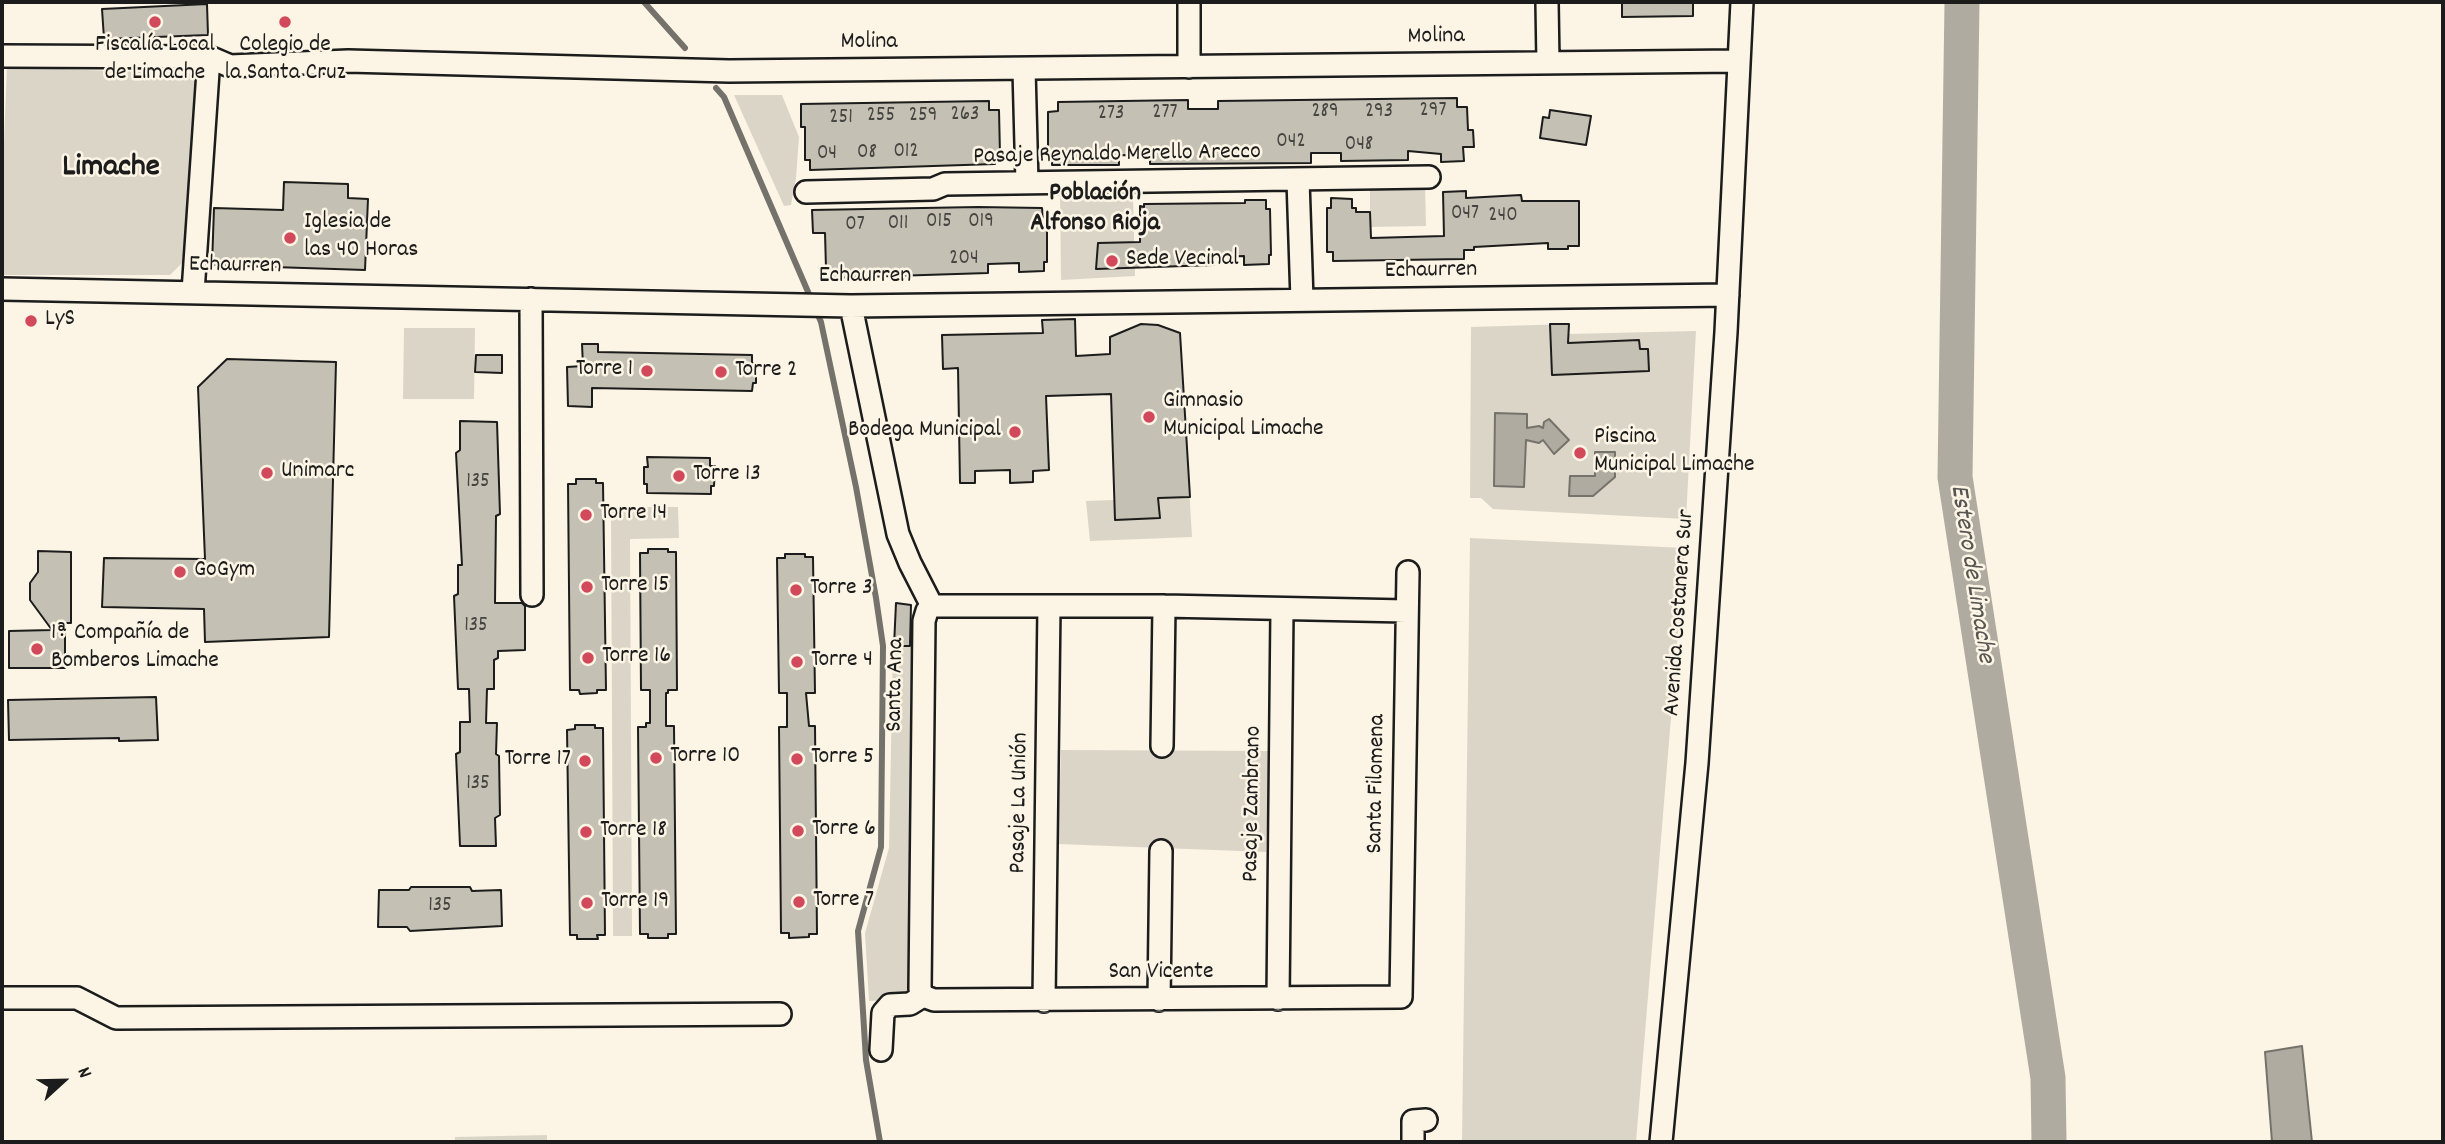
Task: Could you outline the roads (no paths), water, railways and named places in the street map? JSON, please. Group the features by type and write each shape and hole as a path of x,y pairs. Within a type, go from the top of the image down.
{"street":[{"path":"1189,2 1189,67"},
{"path":"1547,2 1548,63"},
{"name":"Avenida Costanera Sur","path":"1661,1142 1697,763 1728,295 1742,2"},
{"name":"Molina","path":"2,56 209,57 230,66 348,61 729,71 1738,61"},
{"path":"193,292 209,57"},
{"path":"1024,69 1027,183"},
{"name":"Pasaje Reynaldo Merello Arecco","path":"806,191 933,188 945,184 1429,177"},
{"path":"1298,180 1302,300"},
{"name":"Echaurren","path":"2,289 851,306 1728,295"},
{"path":"531,299 532,596"},
{"path":"851,306 898,534 932,606 1164,606 1406,611"},
{"name":"Santa Filomena","path":"1401,997 1408,572"},
{"name":"Santa Ana","path":"923,996 920,975 924,621 932,606"},
{"name":"Pasaje La Unión","path":"1044,1001 1049,606"},
{"path":"1162,746 1164,606"},
{"name":"Pasaje Zambrano","path":"1278,999 1282,610"},
{"path":"1159,1000 1161,851"},
{"path":"881,1050 883,1013 886,1009 890,1005 910,1004 923,996"},
{"name":"San Vicente","path":"923,996 934,1000 1044,1001 1401,997"},
{"path":"2,998 77,998 116,1017 780,1014"},
{"path":"1413,1142 1413,1121 1426,1120"}],"waterway":[{"path":"644,2 685,48"},
{"name":"Estero de Limache","path":"1962,2 1955,477 2048,1078 2049,1142"},
{"path":"716,88 724,97 821,322 876,598 883,646 881,847 858,931 866,1060 880,1142"}],"place":[{"name":"Fiscalía Local de Limache","path":"155,22"},
{"name":"Colegio de la Santa Cruz","path":"285,22"},
{"name":"Iglesia de las 40 Horas","path":"290,238"},
{"name":"Sede Vecinal","path":"1112,261"},
{"name":"LyS","path":"31,321"},
{"name":"Torre 1","path":"647,371"},
{"name":"Torre 2","path":"721,372"},
{"name":"Gimnasio Municipal Limache","path":"1149,417"},
{"name":"Bodega Municipal","path":"1015,432"},
{"name":"Piscina Municipal Limache","path":"1580,453"},
{"name":"Unimarc","path":"267,473"},
{"name":"Torre 13","path":"679,476"},
{"name":"Torre 14","path":"586,515"},
{"name":"GoGym","path":"180,572"},
{"name":"Torre 15","path":"587,587"},
{"name":"Torre 3","path":"796,590"},
{"name":"1ª Compañía de Bomberos Limache","path":"37,649"},
{"name":"Torre 16","path":"588,658"},
{"name":"Torre 4","path":"797,662"},
{"name":"Torre 10","path":"656,758"},
{"name":"Torre 5","path":"797,759"},
{"name":"Torre 17","path":"585,761"},
{"name":"Torre 6","path":"798,831"},
{"name":"Torre 18","path":"586,832"},
{"name":"Torre 7","path":"799,902"},
{"name":"Torre 19","path":"587,903"}],"district":[{"name":"Limache","path":"111,170"},
{"name":"Población Alfonso Rioja","path":"1095,210"}]}
